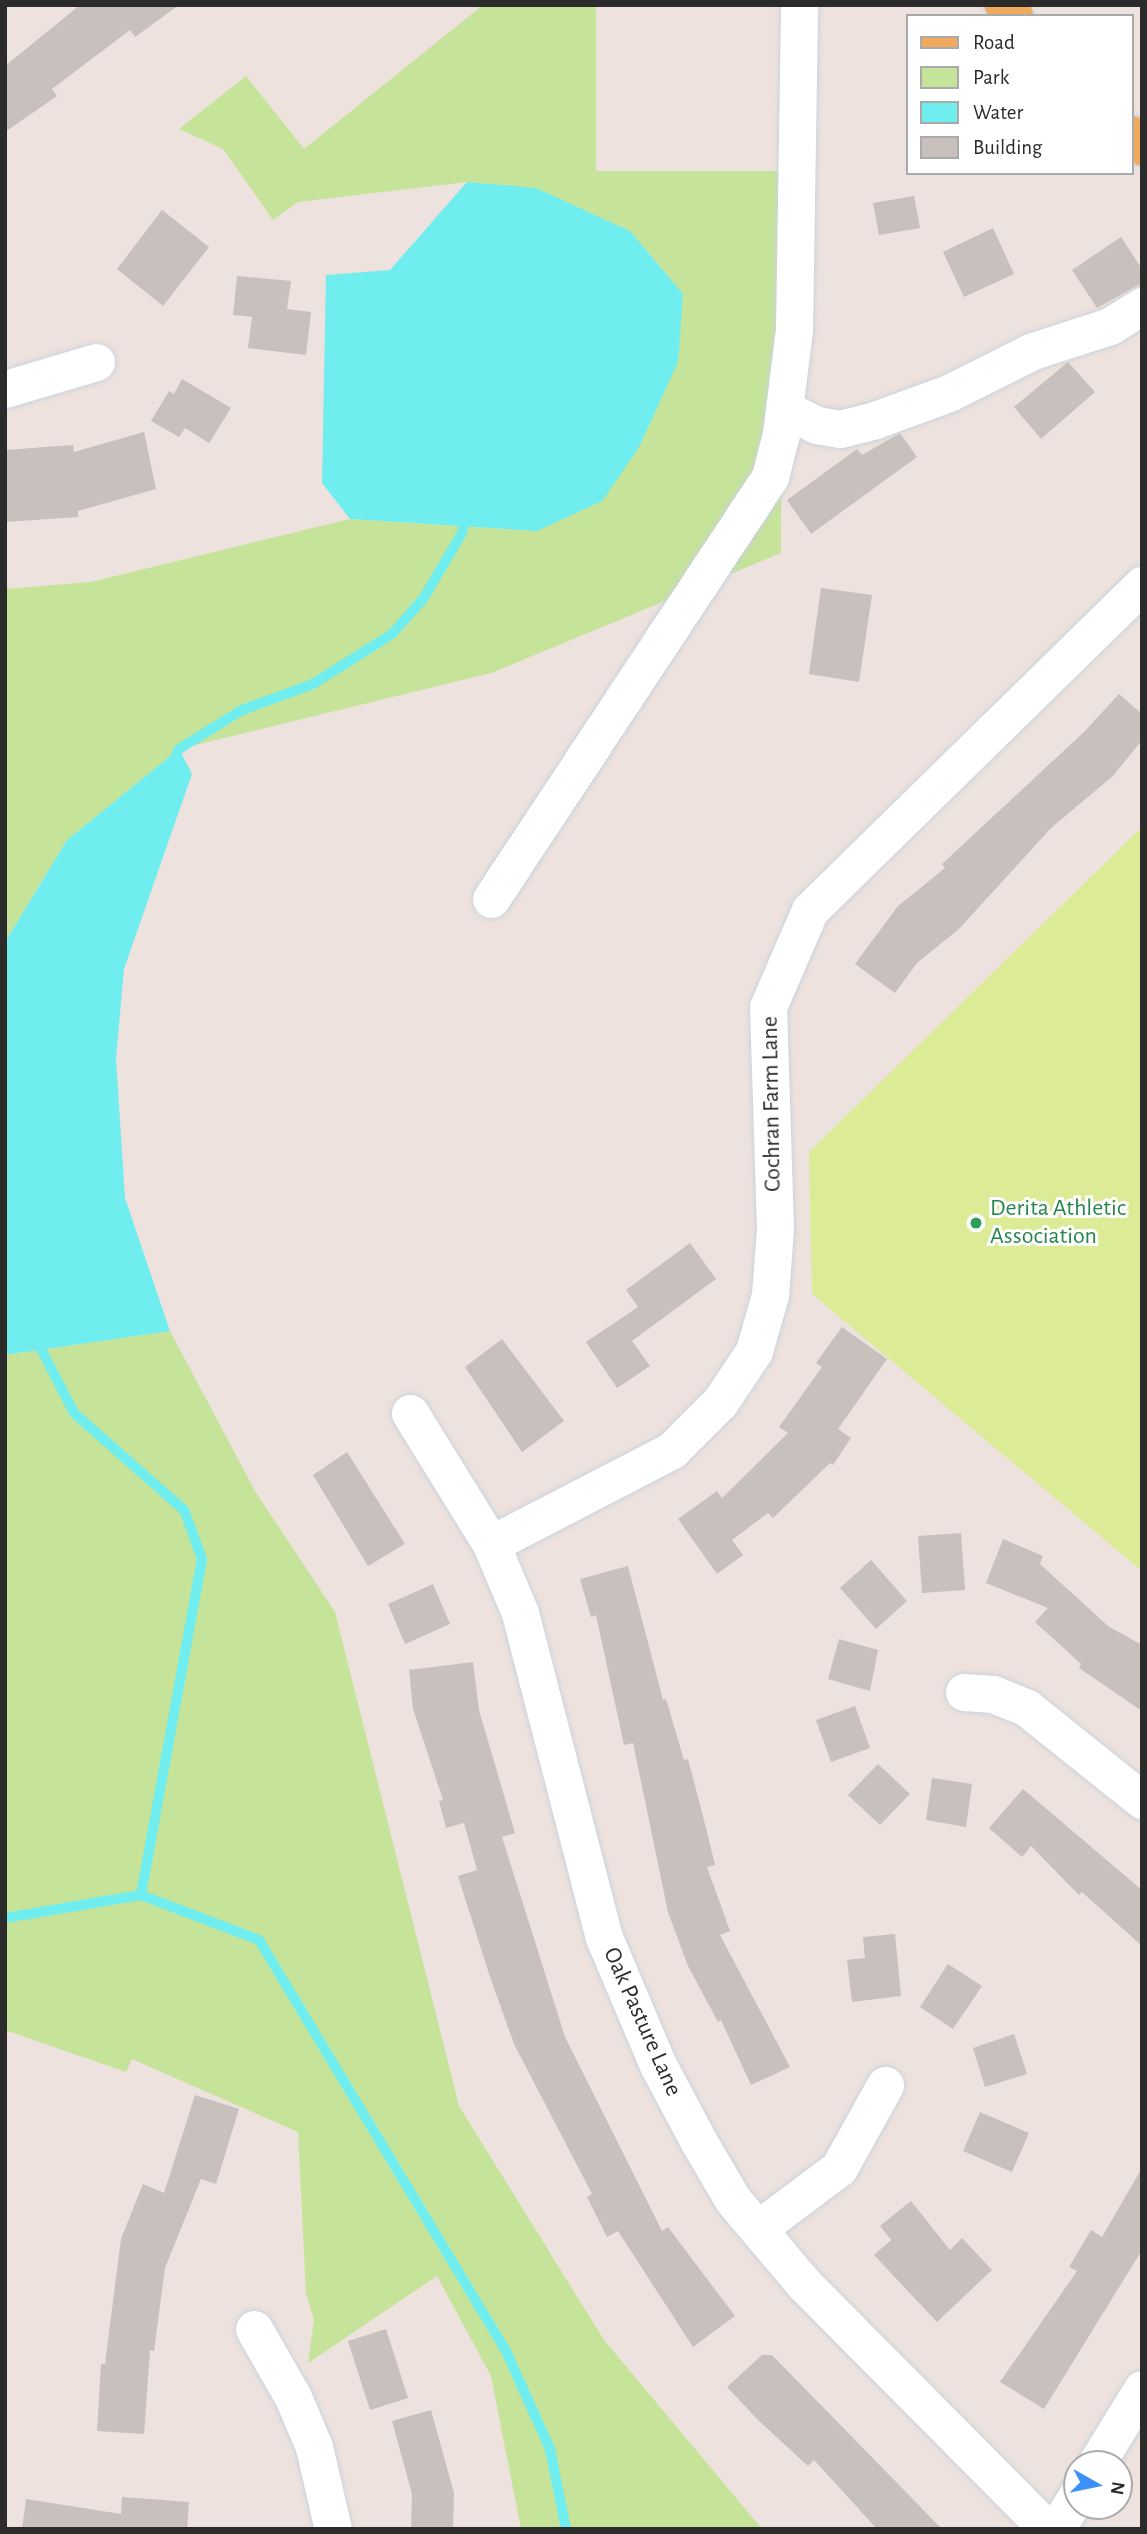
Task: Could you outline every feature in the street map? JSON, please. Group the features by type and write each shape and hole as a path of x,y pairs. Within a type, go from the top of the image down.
{"street":[{"path":"491,899 754,507 769,477 785,409 794,330 799,5"},
{"path":"785,409 817,425 840,429 884,417 949,393 1033,351 1110,326 1142,306"},
{"path":"5,389 96,362"},
{"name":"Cochran Farm Lane","path":"491,1544 672,1450 720,1402 754,1352 770,1295 775,1229 768,1007 810,910 1142,585"},
{"name":"Oak Pasture Lane","path":"410,1413 491,1544 520,1613 603,1935 664,2076 733,2200 804,2284 953,2438 1047,2529"},
{"path":"964,1692 993,1694 1027,1708 1142,1800"},
{"path":"759,2228 839,2168 885,2085"},
{"path":"254,2329 314,2447 333,2529"},
{"path":"1105,2450 1142,2389"}],"green space":[{"path":"483,5 596,5 596,171 782,171 781,553 491,673 179,749 67,840 5,942 5,589 91,582 350,519 537,531 683,294 630,231 536,189 467,182 298,202 273,220 223,149 179,129 246,76 304,149"},
{"name":"Derita Athletic Association","path":"1142,827 1142,1571 812,1294 809,1152"},
{"path":"170,1331 255,1491 335,1612 459,2106 604,2340 762,2529 521,2529 491,2376 437,2276 308,2363 314,2320 306,2294 298,2132 132,2059 126,2072 5,2030 5,1355"}],"water":[{"path":"467,182 536,188 630,231 683,294 678,362 639,447 602,501 537,531 350,519 322,483 326,275 390,270"},
{"path":"179,749 192,774 124,969 116,1059 125,1198 170,1331 5,1355 5,942 67,840"}],"building":[{"path":"80,5 179,5 135,37 130,30 52,89 57,96 5,132 5,66"},
{"path":"914,196 920,228 879,235 873,203"},
{"path":"162,210 209,247 163,306 117,269"},
{"path":"993,228 1014,274 964,297 943,252"},
{"path":"1121,237 1142,269 1142,283 1097,308 1072,270"},
{"path":"237,276 291,281 287,309 311,312 306,355 248,348 252,317 233,315"},
{"path":"1068,362 1095,392 1041,439 1014,407"},
{"path":"182,379 231,408 209,443 185,428 179,437 151,421 169,391 174,394"},
{"path":"144,432 156,489 78,511 78,517 5,522 5,450 73,445 74,452"},
{"path":"900,433 917,457 811,534 787,500 857,449 862,455"},
{"path":"821,588 872,595 859,682 809,674"},
{"path":"1119,694 1142,714 1142,740 1113,776 1051,828 959,929 917,963 895,993 855,964 898,906 945,868 942,864 1084,732"},
{"path":"690,1243 716,1279 632,1341 650,1366 617,1388 586,1342 638,1307 626,1290"},
{"path":"842,1327 887,1359 838,1429 851,1438 833,1465 830,1463 773,1518 768,1513 732,1540 743,1555 717,1574 678,1519 717,1491 722,1498 788,1433 779,1427 822,1367 816,1363"},
{"path":"502,1339 564,1421 522,1452 465,1367"},
{"path":"347,1452 405,1544 368,1566 313,1475"},
{"path":"961,1533 965,1590 922,1593 918,1536"},
{"path":"1003,1539 1043,1556 1040,1564 1108,1626 1142,1645 1142,1711 1079,1668 1081,1664 1035,1622 1048,1608 986,1583"},
{"path":"871,1560 907,1601 876,1629 840,1588"},
{"path":"628,1566 663,1700 666,1699 684,1760 688,1759 706,1828 715,1865 707,1867 730,1931 720,1935 790,2067 751,2085 721,2020 718,2022 688,1966 668,1912 633,1743 624,1745 596,1615 591,1617 580,1579"},
{"path":"433,1584 450,1624 405,1644 388,1604"},
{"path":"839,1639 878,1650 870,1691 828,1679"},
{"path":"473,1662 479,1710 515,1833 502,1837 565,2037 662,2231 668,2227 735,2316 693,2347 618,2231 607,2237 587,2197 592,2194 514,2044 490,1977 458,1876 477,1870 464,1823 446,1828 439,1801 443,1800 413,1709 409,1670"},
{"path":"855,1706 870,1748 831,1762 816,1720"},
{"path":"878,1764 910,1794 880,1825 848,1795"},
{"path":"932,1778 972,1784 966,1827 926,1820"},
{"path":"1023,1789 1142,1890 1142,1946 1082,1892 1079,1895 1031,1846 1022,1857 989,1828"},
{"path":"895,1934 901,1996 852,2002 847,1960 865,1958 863,1937"},
{"path":"948,1964 982,1986 953,2029 920,2007"},
{"path":"1014,2034 1027,2074 985,2087 973,2048"},
{"path":"195,2095 239,2109 216,2184 201,2179 165,2268 154,2351 150,2350 144,2434 97,2431 101,2364 105,2364 121,2239 143,2184 164,2193"},
{"path":"980,2112 1029,2133 1012,2172 963,2151"},
{"path":"1142,2168 1142,2250 1044,2409 1000,2382 1077,2271 1069,2267 1091,2230 1102,2237"},
{"path":"911,2201 950,2250 962,2238 992,2270 937,2322 874,2255 891,2240 880,2226"},
{"path":"386,2329 408,2398 370,2410 348,2341"},
{"path":"762,2355 772,2355 942,2529 877,2529 814,2460 808,2466 758,2420 727,2387"},
{"path":"431,2410 454,2493 453,2529 411,2529 412,2494 392,2421"},
{"path":"122,2497 189,2502 187,2529 22,2529 26,2499 121,2514"}],"waterway":[{"path":"174,759 179,749 242,710 313,684 392,634 423,599 462,533 466,514"},
{"path":"37,1341 74,1413 184,1510 202,1559 141,1895"},
{"path":"5,1918 141,1895 259,1940 506,2351 550,2449 566,2529"}],"place":[{"name":"Derita Athletic Association","path":"976,1223"}]}
